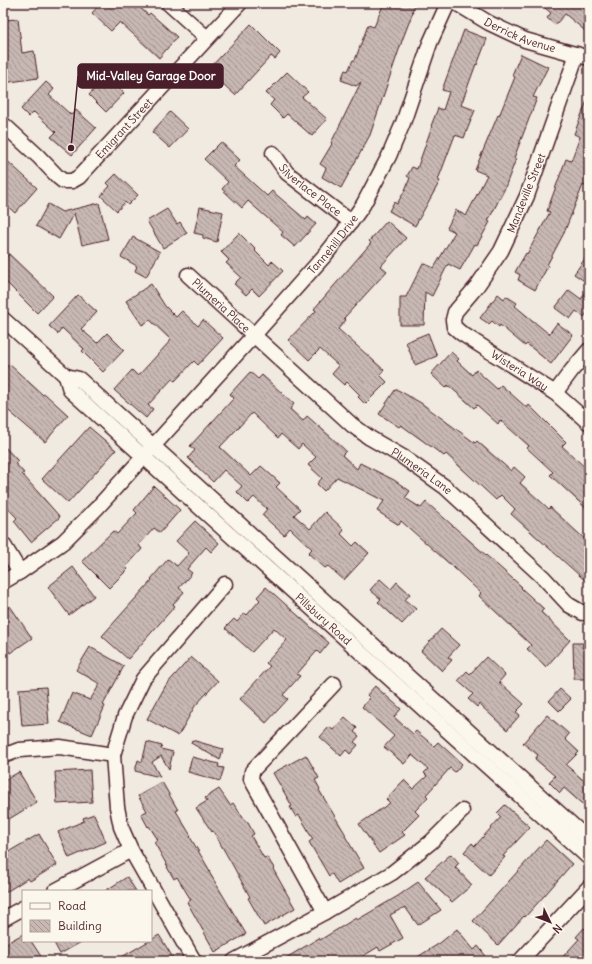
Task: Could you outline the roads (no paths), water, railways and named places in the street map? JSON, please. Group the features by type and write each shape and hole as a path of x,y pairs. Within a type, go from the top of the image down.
{"street":[{"path":"168,3 207,38"},
{"name":"Emigrant Street","path":"3,124 63,181 72,181 80,177 240,3"},
{"name":"Tannehill Drive","path":"3,582 63,542 97,508 326,254 363,205 389,156 404,123 430,43 448,3"},
{"name":"Derrick Avenue","path":"456,3 489,23 525,40 583,56"},
{"name":"Mandeville Street","path":"453,320 455,312 477,286 501,251 527,196 583,56"},
{"name":"Silverlace Place","path":"273,153 287,173 350,222"},
{"name":"Plumeria Place","path":"188,275 254,335"},
{"name":"Pillsbury Road","path":"3,319 66,376 79,379 589,840"},
{"name":"Wisteria Way","path":"453,320 454,327 461,333 555,393 589,422"},
{"name":"Plumeria Lane","path":"254,335 352,425 370,438 403,457 445,487 544,578 569,605 586,612"},
{"path":"555,393 589,350"},
{"name":"Pillsbury Road","path":"66,376 70,390 589,858"},
{"path":"3,544 20,572"},
{"path":"194,961 131,850 121,826 117,807 113,755 125,716 143,678 225,584"},
{"path":"325,912 251,779 252,771 334,684"},
{"path":"3,756 19,750 60,748 113,755"},
{"path":"234,961 325,912 398,868 431,842 462,811"},
{"path":"57,890 131,850"},
{"path":"520,961 589,886"},
{"path":"3,919 22,909"}],"place":[{"name":"Mid-Valley Garage Door","path":"71,148"}]}
